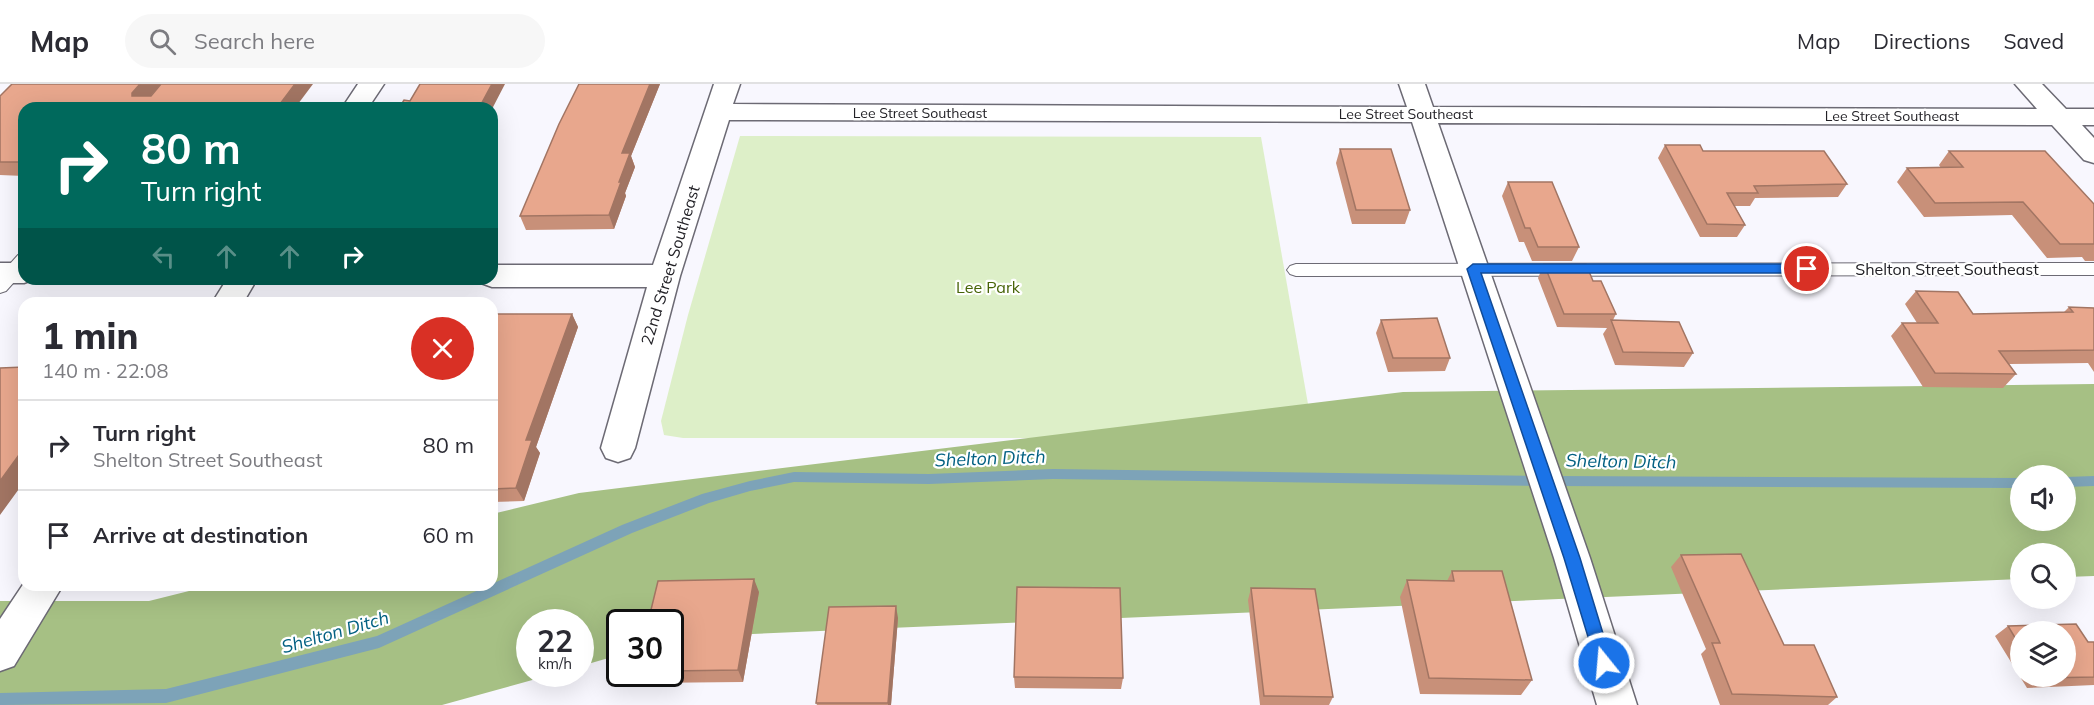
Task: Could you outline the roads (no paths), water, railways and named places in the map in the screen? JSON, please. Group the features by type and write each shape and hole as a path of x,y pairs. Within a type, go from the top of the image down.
{"street":[{"path":"359,102 371,84"},
{"name":"22nd Street Southeast","path":"618,448 665,276 727,84"},
{"path":"1412,84 1572,558 1617,705"},
{"path":"2028,84 2094,154"},
{"name":"Lee Street Southeast","path":"718,112 2094,117"},
{"path":"498,276 665,276"},
{"path":"4,647 40,591"}],"lane":[{"name":"Shelton Street Southeast","path":"1296,270 2094,269"}],"waterway":[{"name":"Shelton Ditch","path":"498,588 627,529 707,498 794,477 929,479 1053,474 1550,481 2010,483"},
{"name":"Shelton Ditch","path":"2076,482 2094,481"},
{"name":"Shelton Ditch","path":"0,700 166,696 379,642 491,591"}],"park label":[{"name":"Lee Park","path":"988,287"}]}
